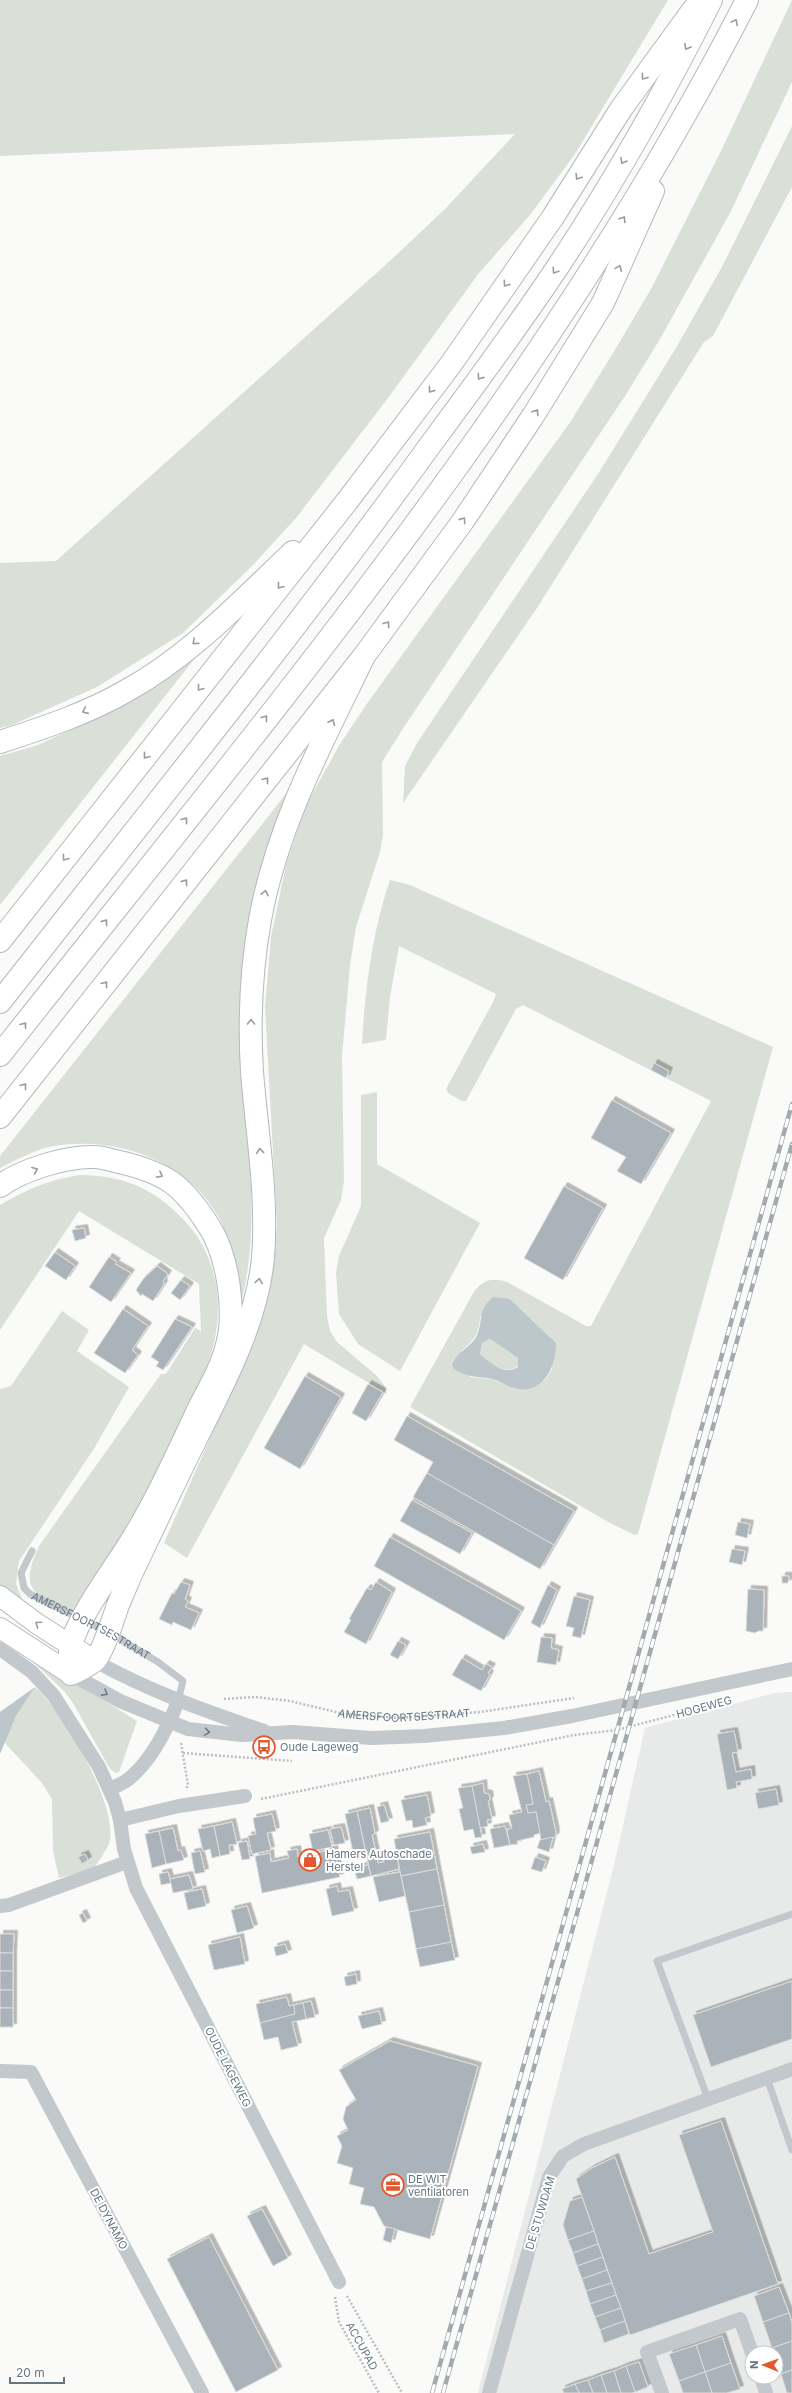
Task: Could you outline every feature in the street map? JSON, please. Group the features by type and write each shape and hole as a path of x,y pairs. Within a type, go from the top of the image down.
{"highway":[{"path":"0,941 348,500 451,364 553,217 621,109 701,0"},
{"path":"0,1002 303,616 378,518 557,268 615,175 653,110 711,0"},
{"path":"0,1055 398,548 495,413 580,287 668,144 747,0"},
{"path":"0,1117 364,656 463,521 533,416 603,303 697,93"},
{"path":"0,742 50,726 86,711 126,691 176,658 224,616 348,500"},
{"path":"0,1186 39,1168 69,1159 95,1156 145,1168 163,1175 183,1191 200,1211 217,1239 228,1275 228,1345 171,1469 138,1531 82,1621 70,1646 71,1674 94,1660 108,1632 135,1566 232,1368 258,1286 262,1259 264,1213 262,1168 252,1071 251,1024 252,987 259,922 272,866 299,791 364,656"}],"main road":[{"name":"AMERSFOORTSESTRAAT","path":"0,1596 70,1646 94,1660"},
{"name":"AMERSFOORTSESTRAAT","path":"0,1628 71,1674"}],"street":[{"path":"0,1648 32,1672 54,1696 99,1767 110,1789 131,1777 147,1759 169,1723"},
{"name":"AMERSFOORTSESTRAAT","path":"94,1660 134,1682 178,1701 271,1733"},
{"name":"HOGEWEG","path":"636,1702 792,1669"},
{"name":"AMERSFOORTSESTRAAT","path":"71,1674 120,1701 169,1723 185,1728 242,1735 271,1733 372,1738 472,1732 572,1716 636,1702"},
{"name":"AMERSFOORTSESTRAAT","path":"169,1723 178,1701"},
{"name":"OUDE LAGEWEG","path":"110,1789 120,1820 128,1862 139,1895 339,2282"},
{"path":"120,1820 179,1806 245,1796"},
{"path":"0,1906 9,1905 128,1862"},
{"name":"DE STUWDAM","path":"489,2393 549,2177 563,2156 584,2144 792,2069"},
{"name":"DE DYNAMO","path":"0,2071 31,2072 202,2393"},
{"path":"662,2393 648,2352 740,2319 749,2345"}],"lane":[{"name":"AMERSFOORTSESTRAAT","path":"32,1551 21,1573 24,1588 30,1594 82,1621 108,1632 158,1662 183,1681 178,1701"},
{"path":"708,2099 657,1961 792,1914"},
{"path":"768,2078 792,2150"}],"path":[{"name":"AMERSFOORTSESTRAAT","path":"221,1699 256,1697 290,1701 344,1714 398,1718 480,1712 576,1697"},
{"name":"HOGEWEG","path":"245,1796 255,1800 262,1799 574,1735 617,1730 728,1701"},
{"path":"179,1806 188,1785 181,1741 185,1728"},
{"path":"183,1754 292,1761"},
{"path":"339,2282 402,2393"},
{"name":"ACCUPAD","path":"339,2282 334,2304 339,2322 379,2393"}],"shaded area":[{"path":"0,0 668,0 575,154 530,215 479,273 388,398 296,518 252,566 183,633 97,687 12,725 0,728 0,563 56,561 391,260 445,209 515,134 0,156"},
{"path":"792,0 792,82 730,213 660,339 625,396 382,762 383,835 380,852 356,927 350,965 342,1056 344,1181 341,1200 324,1238 327,1316 330,1331 337,1342 377,1376 384,1385 387,1394 304,1344 187,1558 164,1543 246,1356 270,1288 277,1226 265,1006 271,937 286,865 305,807 340,744 366,705 571,421 613,353 651,289 721,151"},
{"path":"792,126 792,187 713,336 704,342 537,608 403,803 405,766 417,743 598,474 676,348 723,265"},
{"path":"199,653 0,905 0,756 38,745 117,708"},
{"path":"293,785 269,856 255,904 249,929 242,978 242,1060 251,1185 251,1226 248,1267 240,1307 230,1250 224,1228 219,1218 205,1198 189,1181 169,1167 148,1156 125,1149 102,1145 78,1144 47,1147 26,1155 0,1168 0,1156"},
{"path":"390,880 410,885 773,1047 638,1534 635,1535 610,1523 410,1407 475,1290 490,1280 507,1282 586,1326 591,1326 711,1101 523,1005 516,1009 466,1101 462,1101 448,1093 446,1089 496,994 399,946 390,997 386,1040 362,1044 370,961 378,920","holes":["510,1299 550,1337 552,1369 546,1379 538,1385 517,1389 491,1379 470,1377 461,1351 475,1337 480,1317"]},
{"path":"377,1092 377,1164 480,1223 400,1371 358,1344 339,1314 336,1272 339,1256 361,1206 361,1095"},
{"path":"80,1175 110,1178 136,1185 159,1198 182,1218 201,1243 208,1256 216,1286 218,1317 214,1343 208,1365 161,1471 134,1520 76,1612 50,1601 34,1591 30,1583 30,1574 39,1546 161,1374 166,1374 195,1328 201,1331 199,1284 79,1211 0,1330 0,1205 38,1186"},
{"path":"493,1297 510,1299 556,1343 554,1360 551,1368 542,1382 535,1387 518,1389 495,1380 468,1375 454,1369 452,1365 454,1360 476,1337 480,1327 482,1313 488,1302","holes":["490,1339 518,1358 518,1367 507,1370 498,1367 480,1354 482,1343"]},
{"path":"62,1311 89,1330 77,1351 129,1387 95,1447 19,1561 16,1584 22,1599 36,1611 0,1591 0,1389 11,1386"},
{"path":"490,1339 518,1358 518,1366 513,1369 503,1369 493,1364 480,1354 482,1343"},
{"path":"15,1645 137,1721 119,1772 116,1773 110,1769 73,1703 64,1691"},
{"path":"35,1687 47,1699 73,1736 96,1781 105,1803 110,1823 109,1844 94,1869 59,1878 53,1851 52,1799 42,1783 4,1742 16,1716"},
{"path":"35,1687 16,1716 0,1754 0,1712"},
{"path":"792,1692 792,2393 478,2393 614,1865 645,1728 774,1693"}],"building":[{"path":"654,1063 669,1071 666,1078 651,1070"},
{"path":"612,1100 671,1133 641,1184 617,1171 626,1157 591,1138"},
{"path":"564,1186 603,1208 563,1280 524,1258"},
{"path":"84,1228 86,1238 75,1241 72,1230"},
{"path":"55,1252 75,1266 66,1280 45,1266"},
{"path":"109,1257 117,1262 115,1264 131,1273 111,1302 89,1287"},
{"path":"157,1266 168,1274 163,1281 164,1284 153,1301 142,1294 141,1296 136,1290 144,1278"},
{"path":"181,1280 190,1286 180,1300 171,1293"},
{"path":"123,1309 148,1326 132,1350 138,1355 125,1373 94,1353"},
{"path":"175,1319 192,1327 163,1370 156,1366 159,1362 151,1357"},
{"path":"305,1376 341,1397 300,1469 264,1448"},
{"path":"368,1384 383,1392 366,1421 352,1413"},
{"path":"407,1416 574,1511 554,1545 427,1473 433,1462 394,1440"},
{"path":"427,1473 554,1545 540,1569 413,1497"},
{"path":"412,1500 472,1533 460,1554 400,1521"},
{"path":"738,1522 750,1524 747,1538 735,1535"},
{"path":"390,1537 521,1611 504,1640 374,1566"},
{"path":"732,1549 745,1551 742,1565 729,1562"},
{"path":"782,1576 789,1576 788,1583 782,1583"},
{"path":"181,1582 190,1585 185,1599 188,1601 185,1607 199,1613 191,1630 173,1622 172,1625 159,1619 172,1593 174,1594"},
{"path":"376,1582 392,1592 366,1644 344,1632 351,1620 349,1619 367,1588 371,1590"},
{"path":"548,1585 557,1590 540,1628 531,1623"},
{"path":"748,1589 764,1590 763,1631 758,1631 755,1633 746,1631"},
{"path":"574,1596 590,1600 581,1638 572,1636 574,1628 566,1626"},
{"path":"541,1637 552,1638 551,1648 559,1650 556,1665 537,1662"},
{"path":"398,1641 406,1645 398,1659 390,1655"},
{"path":"462,1658 482,1670 486,1664 492,1667 481,1691 452,1675"},
{"path":"734,1731 738,1752 732,1753 736,1772 751,1769 752,1779 736,1782 737,1788 727,1790 717,1734"},
{"path":"539,1771 546,1802 549,1801 556,1833 555,1837 541,1840 536,1812 528,1813 526,1805 533,1804 527,1774"},
{"path":"527,1774 533,1804 526,1805 528,1813 536,1812 540,1833 534,1835 534,1837 517,1841 518,1844 510,1845 507,1830 512,1828 509,1815 522,1812 513,1776"},
{"path":"483,1783 484,1793 489,1794 490,1800 488,1801 492,1819 487,1820 488,1826 480,1828 472,1786"},
{"path":"472,1786 482,1837 475,1838 473,1829 464,1831 459,1809 463,1808 458,1788"},
{"path":"776,1789 779,1805 758,1809 755,1793"},
{"path":"427,1795 431,1816 425,1818 427,1825 413,1828 412,1820 406,1821 401,1800"},
{"path":"384,1805 389,1821 381,1823 377,1807"},
{"path":"370,1808 375,1834 372,1835 378,1863 384,1862 383,1858 397,1855 399,1869 371,1876 357,1811"},
{"path":"357,1811 366,1854 354,1857 345,1814"},
{"path":"272,1814 276,1831 267,1833 271,1850 252,1854 248,1836 256,1834 253,1818"},
{"path":"232,1822 237,1844 229,1845 230,1854 220,1856 214,1826"},
{"path":"214,1826 220,1856 212,1858 210,1849 203,1851 198,1829"},
{"path":"505,1826 510,1845 494,1848 490,1829"},
{"path":"341,1827 345,1843 334,1845 330,1829"},
{"path":"173,1828 178,1851 181,1850 184,1860 166,1864 159,1831"},
{"path":"328,1830 332,1847 313,1851 309,1834"},
{"path":"159,1831 166,1864 152,1868 145,1834"},
{"path":"430,1832 437,1869 401,1876 394,1839"},
{"path":"553,1837 549,1852 537,1848 540,1840"},
{"path":"247,1841 250,1859 242,1860 238,1843"},
{"path":"483,1844 485,1852 472,1854 470,1847"},
{"path":"297,1849 298,1857 334,1849 340,1877 262,1893 255,1856 270,1853 271,1862 289,1858 287,1851"},
{"path":"200,1851 205,1872 195,1874 191,1853"},
{"path":"85,1854 88,1860 82,1864 78,1857"},
{"path":"535,1857 546,1861 542,1872 531,1869"},
{"path":"368,1865 371,1876 357,1879 354,1868"},
{"path":"437,1869 444,1905 409,1912 401,1876"},
{"path":"168,1872 171,1883 161,1885 159,1874"},
{"path":"400,1872 405,1896 379,1902 373,1877"},
{"path":"189,1875 193,1889 173,1893 170,1879"},
{"path":"337,1886 338,1892 349,1890 354,1911 332,1916 326,1889"},
{"path":"202,1889 206,1906 188,1910 184,1893"},
{"path":"444,1905 451,1942 416,1949 409,1912"},
{"path":"247,1906 254,1928 237,1933 231,1910"},
{"path":"83,1913 87,1921 83,1923 79,1915"},
{"path":"0,1934 14,1934 13,1953 0,1953"},
{"path":"240,1937 245,1964 214,1970 208,1945"},
{"path":"451,1942 455,1960 420,1967 416,1949"},
{"path":"285,1944 288,1953 276,1956 274,1947"},
{"path":"0,1953 13,1953 13,1971 0,1971"},
{"path":"0,1971 13,1971 13,1990 0,1990"},
{"path":"356,1974 357,1984 346,1986 344,1977"},
{"path":"792,1981 792,2039 711,2067 693,2015"},
{"path":"0,1990 13,1990 13,2008 0,2008"},
{"path":"287,1997 289,2006 294,2005 295,2014 260,2023 256,2004"},
{"path":"311,2001 315,2017 306,2019 303,2003"},
{"path":"303,2003 306,2019 292,2022 298,2046 281,2050 278,2037 264,2040 260,2023 295,2014 294,2005"},
{"path":"0,2008 13,2008 13,2027 0,2027"},
{"path":"379,2011 382,2024 362,2029 358,2016"},
{"path":"390,2041 478,2066 430,2239 384,2226 374,2207 360,2204 364,2188 349,2184 353,2168 337,2163 342,2146 337,2136 348,2130 343,2119 346,2107 356,2100 339,2070"},
{"path":"721,2121 778,2284 630,2335 576,2179 592,2168 615,2157 649,2254 713,2232 679,2135"},
{"path":"582,2197 594,2231 568,2240 563,2225 570,2201"},
{"path":"262,2209 288,2258 273,2266 247,2216"},
{"path":"386,2227 395,2229 391,2243 383,2240"},
{"path":"594,2231 598,2244 573,2253 568,2240"},
{"path":"209,2237 278,2370 236,2392 167,2259"},
{"path":"598,2244 603,2257 577,2266 573,2253"},
{"path":"603,2257 607,2270 582,2279 577,2266"},
{"path":"607,2270 612,2283 586,2291 582,2279"},
{"path":"612,2283 616,2295 590,2304 586,2291"},
{"path":"779,2287 789,2313 763,2322 754,2296"},
{"path":"616,2295 621,2308 595,2317 590,2304"},
{"path":"621,2308 625,2321 600,2330 595,2317"},
{"path":"789,2313 792,2323 792,2341 781,2345 771,2345 763,2322"},
{"path":"625,2321 629,2334 604,2343 600,2330"},
{"path":"722,2336 731,2363 705,2372 696,2345"},
{"path":"792,2341 792,2370 784,2373 784,2345 781,2345"},
{"path":"696,2345 705,2372 679,2381 669,2354"},
{"path":"639,2362 648,2387 635,2392 626,2366"},
{"path":"731,2363 740,2389 727,2393 712,2393 705,2372"},
{"path":"626,2366 635,2392 632,2393 621,2393 614,2371"},
{"path":"792,2370 792,2393 787,2393 784,2384 784,2373"},
{"path":"614,2371 621,2393 607,2393 601,2375"},
{"path":"705,2372 712,2393 683,2393 679,2381"},
{"path":"601,2375 607,2393 593,2393 588,2380"},
{"path":"588,2380 593,2393 579,2393 575,2384"},
{"path":"575,2384 579,2393 564,2393 562,2389"}],"railway":[{"path":"432,2393 792,1104"},
{"path":"443,2393 792,1144"}],"place":[{"name":"Oude Lageweg","path":"264,1747"},
{"name":"Hamers Autoschade Herstel","path":"310,1860"},
{"name":"DE WIT ventilatoren","path":"393,2185"}]}
